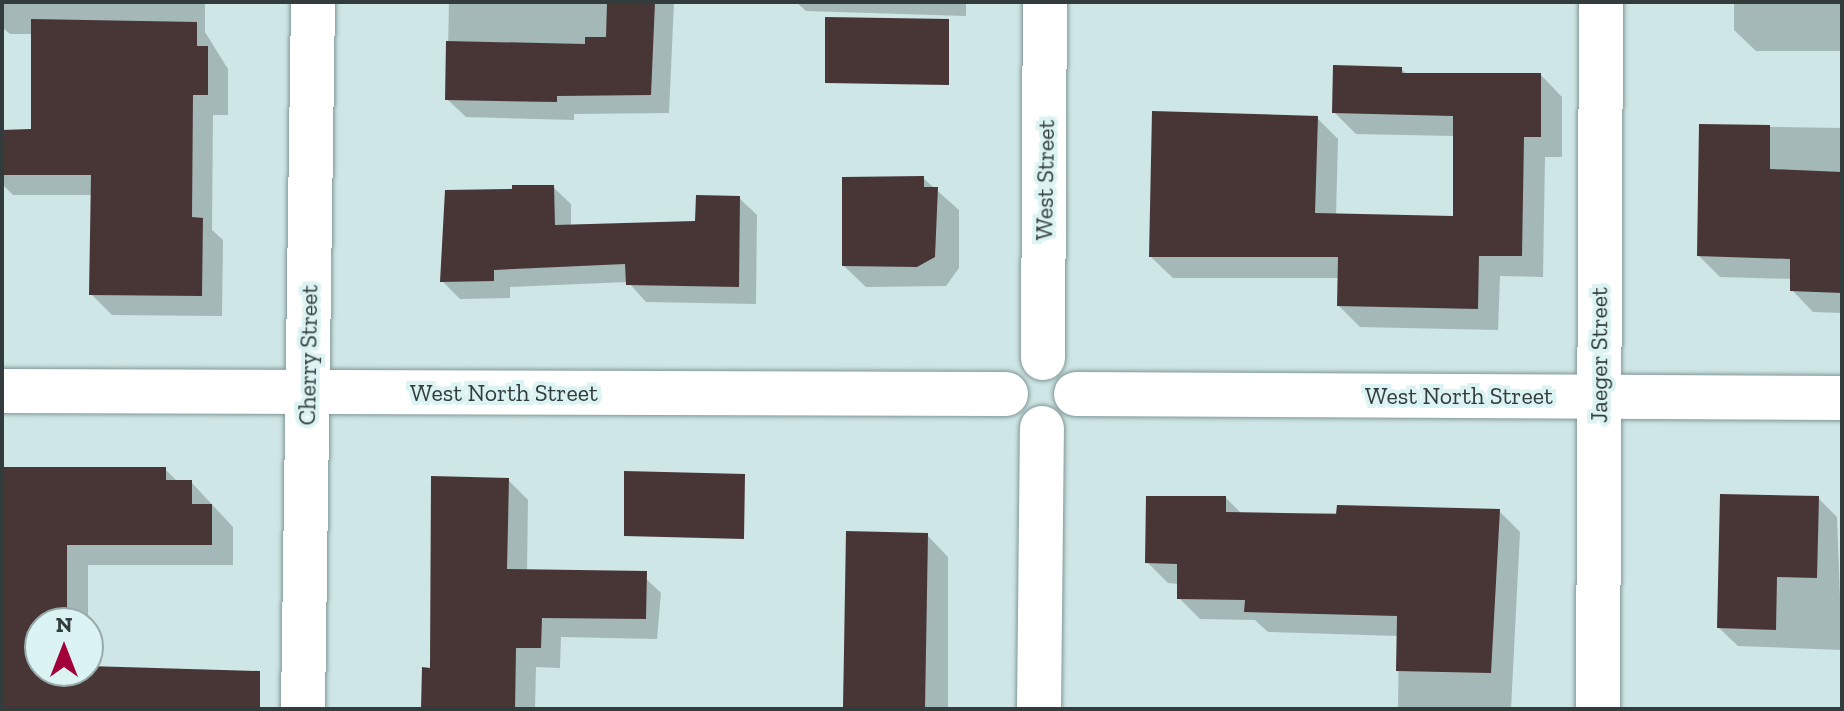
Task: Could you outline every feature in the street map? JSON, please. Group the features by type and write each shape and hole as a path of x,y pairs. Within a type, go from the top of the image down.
{"street":[{"name":"Cherry Street","path":"303,709 313,2"},
{"name":"West Street","path":"1043,358 1045,2"},
{"name":"Jaeger Street","path":"1598,709 1601,2"},
{"path":"1043,358 1064,366 1076,394 1066,418 1042,428 1012,414 1006,394 1014,371 1043,358"},
{"name":"West North Street","path":"2,391 1006,394"},
{"name":"West North Street","path":"1076,394 1842,398"},
{"path":"1039,709 1042,428"}],"building":[{"path":"607,2 655,2 651,95 557,96 557,102 445,100 446,41 585,44 585,37 606,37"},
{"path":"825,17 949,19 949,85 825,83"},
{"path":"31,19 197,22 197,46 208,46 208,95 193,95 192,217 203,218 202,296 89,295 91,175 2,175 2,130 31,129"},
{"path":"1333,65 1402,67 1402,73 1541,73 1541,137 1524,137 1522,256 1479,256 1478,309 1337,306 1338,257 1149,257 1152,111 1318,116 1315,213 1453,216 1453,116 1332,113"},
{"path":"1699,124 1770,125 1770,169 1842,172 1842,293 1790,291 1790,259 1697,256"},
{"path":"924,176 924,187 938,187 935,257 917,267 842,266 842,177"},
{"path":"512,185 554,185 555,225 695,221 696,195 740,196 739,287 626,285 625,264 494,270 494,281 440,282 445,190 512,189"},
{"path":"2,467 166,467 166,480 192,480 192,504 212,504 212,545 67,545 67,607 24,607 24,687 104,687 104,666 260,671 260,709 2,708"},
{"path":"624,471 745,474 744,539 624,536"},
{"path":"431,476 509,478 507,569 647,571 646,619 542,618 541,648 516,648 515,709 421,709 422,667 430,668"},
{"path":"1720,494 1819,496 1817,578 1777,577 1776,630 1717,628"},
{"path":"1146,496 1226,496 1226,512 1336,514 1337,505 1500,509 1491,673 1396,671 1397,616 1244,612 1245,600 1177,599 1177,564 1145,563"},
{"path":"846,531 928,533 925,709 843,709"}]}
